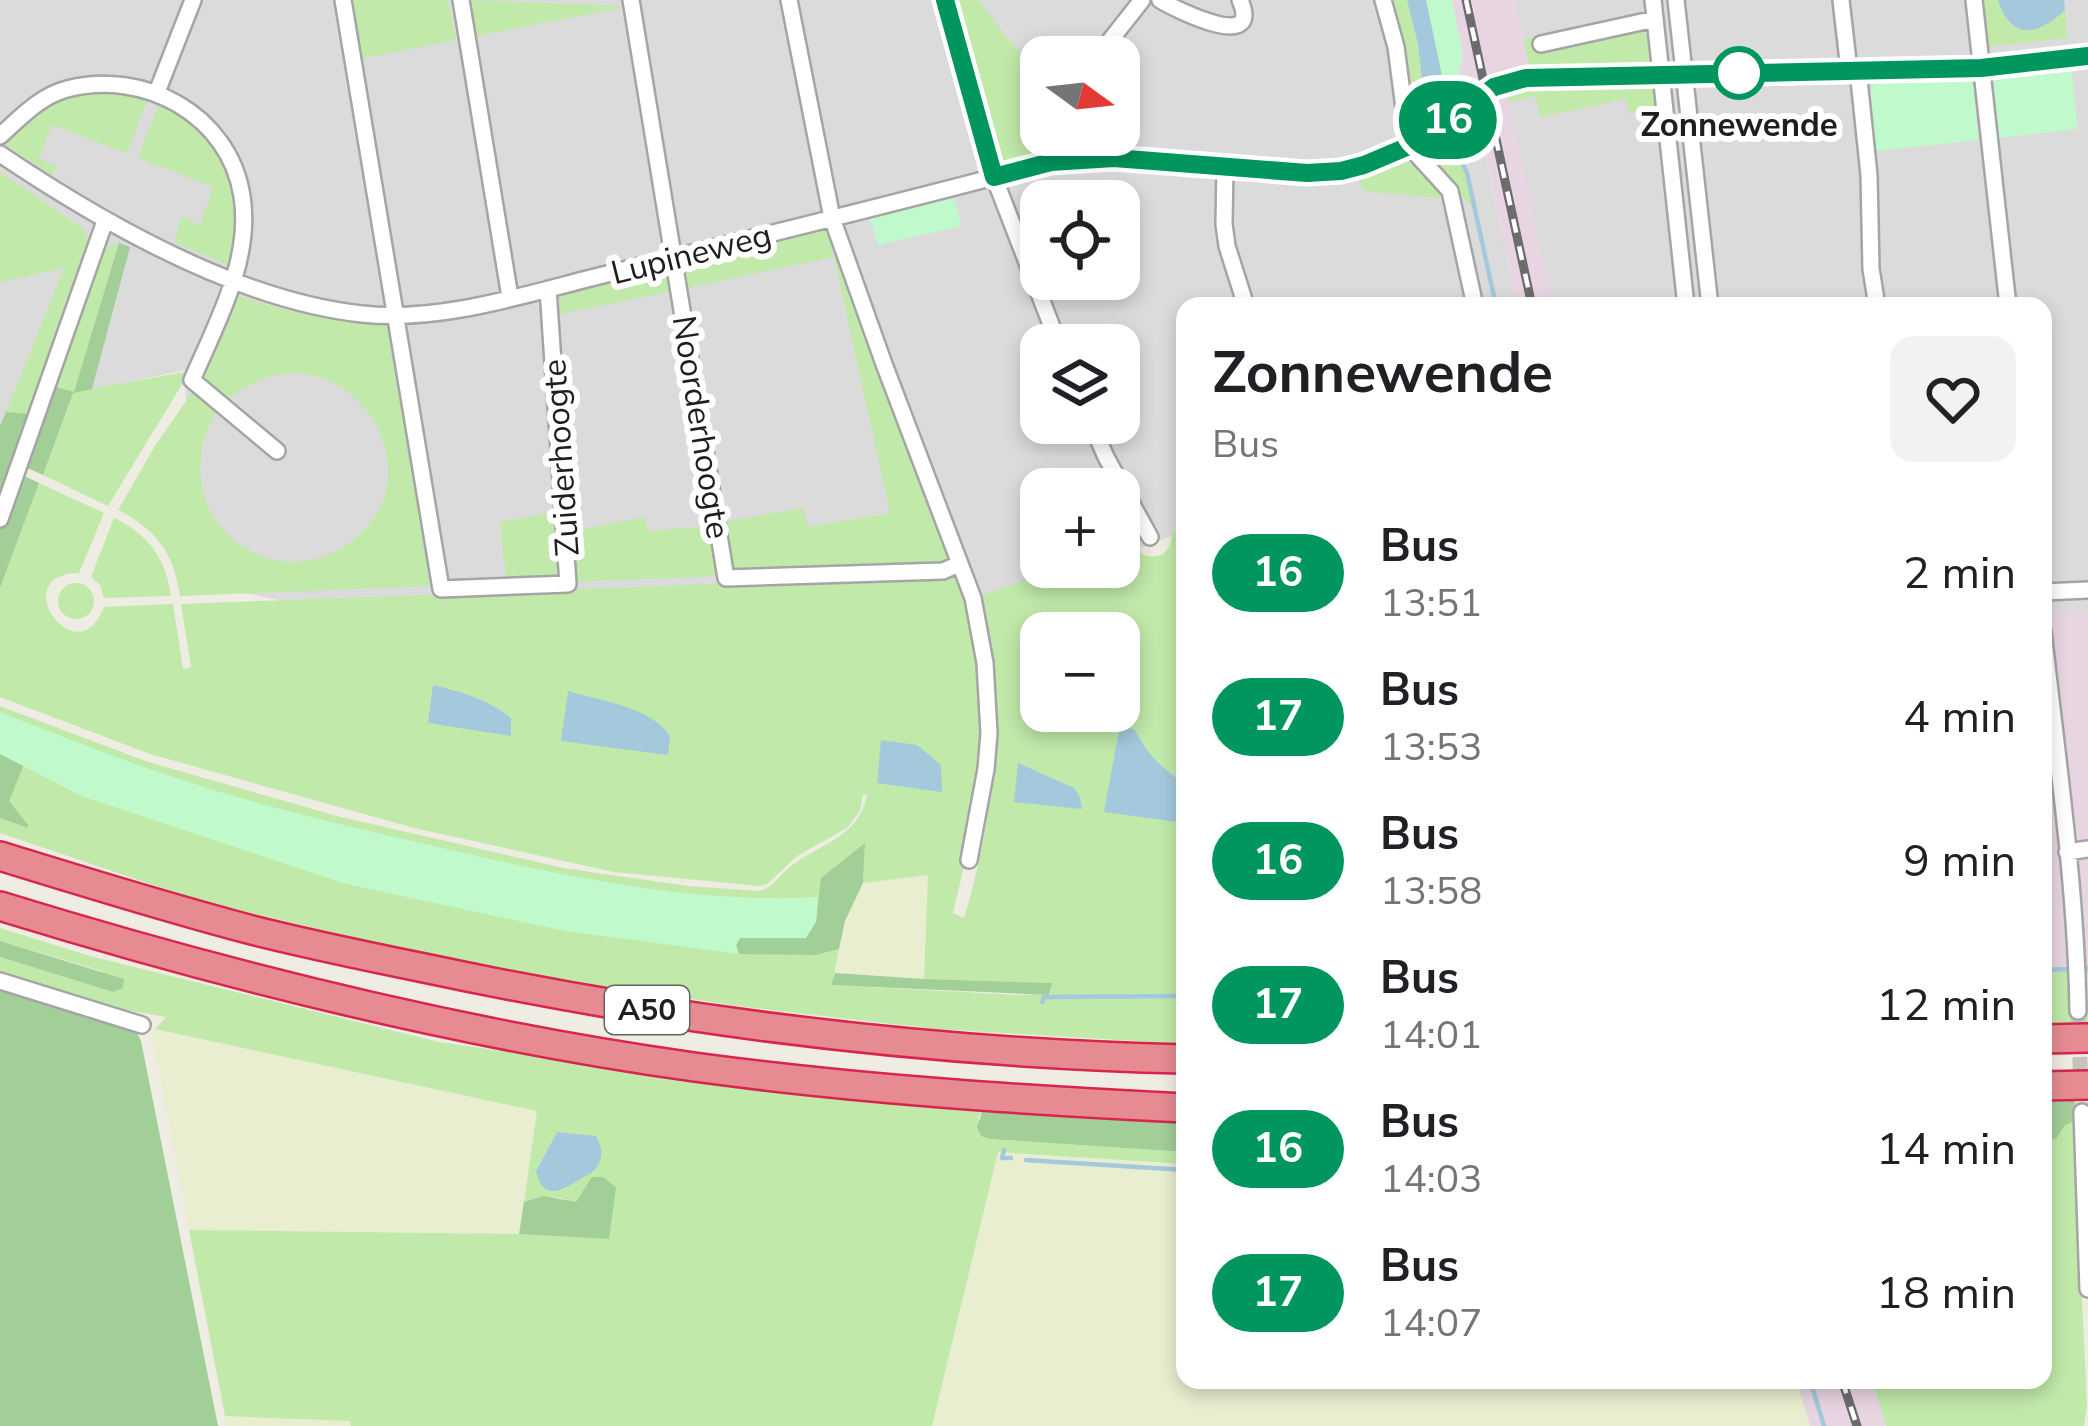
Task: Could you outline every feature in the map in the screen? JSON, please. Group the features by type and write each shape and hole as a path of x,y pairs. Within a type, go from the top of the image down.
{"highway":[{"name":"A50","path":"0,856 256,931 515,988 925,1045 1176,1059"},
{"name":"A50","path":"0,906 242,976 398,1013 591,1050 920,1092 1176,1108"},
{"path":"2052,1036 2083,1025"},
{"path":"2052,1089 2085,1098"}],"street":[{"path":"157,92 193,0"},
{"path":"343,0 394,317"},
{"path":"461,0 510,297"},
{"path":"631,0 675,258"},
{"path":"789,0 832,218 973,598 989,705 986,769 969,860"},
{"path":"945,0 994,177 1051,324"},
{"path":"1114,36 1142,0"},
{"path":"1160,0 1191,16 1231,27 1244,19 1240,0"},
{"path":"1383,0 1396,46 1409,146 1450,191 1473,297"},
{"path":"1653,0 1685,297"},
{"path":"1676,0 1709,297"},
{"path":"1841,0 1870,176 1876,297"},
{"path":"1974,0 2007,297"},
{"path":"1541,44 1655,19"},
{"path":"2087,56 2088,66"},
{"name":"Lupineweg","path":"0,154 105,221 234,280 286,299 394,317 450,311 548,289 1051,162 1114,158 1307,173 1341,171 1426,137 1508,81 1981,68 2087,56"},
{"path":"0,136 33,106 65,89 107,84 157,92 202,121 234,169 242,193 244,231 234,280 192,380 277,452"},
{"path":"1050,156 1051,162"},
{"path":"1225,166 1227,246 1243,297"},
{"path":"0,519 105,221"},
{"name":"Noorderhoogte","path":"675,258 726,578 943,571 959,564"},
{"name":"Zuiderhoogte","path":"394,317 441,589 568,584 548,289"},
{"path":"1100,444 1150,537"},
{"path":"2052,592 2088,590"},
{"path":"2052,714 2083,1025"},
{"path":"2067,852 2088,849"},
{"path":"0,982 142,1024"},
{"path":"2085,1098 2088,1289"}],"shaded area":[{"path":"0,0 1452,0 1458,76 1463,97 1476,109 1515,297 1176,297 1176,534 1140,548 1140,468 1020,468 1020,588 1030,588 1002,598 287,602 192,581 185,370 82,392 0,451"},
{"path":"1452,0 1515,0 1529,65 1498,71 1498,76 1474,93 1463,94 1458,76 1463,55"},
{"path":"1486,0 2088,0 2088,614 2052,612 2052,297 1550,297"},
{"path":"1504,87 1551,297 1515,297 1476,109"},
{"path":"2052,612 2088,614 2088,978 2052,980"},
{"path":"1799,1389 1875,1389 1886,1426 1810,1426"}],"green space":[{"path":"350,0 448,0 456,40 359,59"},
{"path":"466,0 630,6 472,37"},
{"path":"953,0 979,0 1020,53 1020,156 1041,157 999,168"},
{"path":"1390,0 1407,0 1424,96 1430,101 1442,95 1426,0 1448,97 1415,116 1409,116"},
{"path":"1426,0 1452,0 1463,55 1458,76 1463,94 1443,110 1438,99 1443,81"},
{"path":"1979,0 1998,0 2017,29 2045,26 2065,10 2068,38 1984,47"},
{"path":"1640,27 1651,48 1651,59 1644,68 1594,67 1498,76 1497,71 1529,65 1523,39 1535,36 1538,49"},
{"path":"2071,68 2078,129 1999,138 1996,77"},
{"path":"1967,78 1973,84 1979,140 1876,151 1870,91 1876,82"},
{"path":"1643,80 1655,89 1657,108 1630,114 1626,99 1540,117 1536,96 1509,102 1504,87 1512,84"},
{"path":"112,91 148,98 127,153 52,125 39,159 57,166 52,176 1,142 51,100"},
{"path":"159,104 202,135 226,171 235,214 230,266 174,242 181,217 200,225 213,187 138,158"},
{"path":"1455,126 1472,207 1422,149"},
{"path":"1405,161 1424,171 1450,199 1364,191 1357,177"},
{"path":"0,172 84,229 88,241 29,414 6,412 64,268 0,282"},
{"path":"954,198 962,226 878,245 870,219"},
{"path":"827,228 834,256 846,268 950,554 945,564 731,571 721,522 803,508 808,527 890,513 834,257 687,288 682,264"},
{"path":"119,243 74,392 190,371 108,506 43,475 73,393 51,386 99,252"},
{"path":"119,243 130,247 92,389 73,393 43,475 23,466 51,386 74,392"},
{"path":"669,267 673,291 556,315 558,292"},
{"path":"234,294 310,315 389,323 435,586 180,596 161,544 143,525 118,510 195,388 218,410 206,432 201,479 206,501 232,539 276,560 313,560 346,545 376,514 388,479 384,443 367,411 340,387 306,374 267,377 227,400 201,375"},
{"path":"6,412 29,414 0,491 0,426"},
{"path":"20,474 39,483 0,588 0,529"},
{"path":"39,483 104,513 79,573 57,578 47,589 53,617 64,628 78,632 92,626 104,607 173,604 183,669 191,667 181,604 957,575 975,627 983,698 975,808 953,913 964,918 990,800 995,716 993,675 978,597 1020,582 1020,588 1140,588 1140,550 1143,555 1161,555 1176,530 1176,777 1151,755 1136,732 1140,732 1140,612 1020,612 1020,732 1134,732 1104,811 1176,822 1176,1043 937,1029 546,978 197,900 0,833 0,818 26,828 9,801 0,748 0,706 148,762 337,816 563,868 688,886 764,889 847,831 862,810 867,795 863,794 860,811 847,828 797,856 759,886 614,872 414,828 150,754 0,697 0,588","holes":["865,845 863,883 928,875 924,979 1051,983 1050,994 832,985 839,949 816,955 816,922"]},
{"path":"559,511 562,580 506,580 500,522"},
{"path":"645,517 647,531 712,526 722,576 573,582 571,531"},
{"path":"114,518 153,549 165,570 171,596 104,598 91,577"},
{"path":"76,583 88,589 94,601 88,613 76,619 64,613 58,601 64,589"},
{"path":"0,712 230,795 455,851 680,893 818,897 816,922 806,938 740,938 739,954 565,931 346,884 81,796 0,754"},
{"path":"0,748 25,762 9,801 27,828 0,818"},
{"path":"865,843 863,883 845,921 839,949 816,955 739,954 740,938 816,922 821,878"},
{"path":"928,875 924,979 835,973 845,921 863,883"},
{"path":"0,928 90,956 439,1042 814,1096 982,1112 978,1118 990,1139 1176,1151 1176,1163 998,1152 932,1426 351,1426 350,1421 225,1416 189,1230 608,1239 590,1217 564,1199 524,1202 537,1111 155,1029 166,1017 0,977 0,957 113,992 102,971 0,941","holes":["557,1132 598,1165 562,1190 536,1171"]},
{"path":"0,941 124,979 123,988 113,992 0,957"},
{"path":"2052,971 2072,972 2072,1012 2088,1012 2088,1023 2052,1025"},
{"path":"835,973 1052,983 1049,995 831,985"},
{"path":"0,991 135,1028 218,1426 0,1426"},
{"path":"155,1029 537,1111 519,1234 189,1230 152,1036"},
{"path":"2075,1101 2074,1121 2052,1139 2052,1102"},
{"path":"982,1112 1176,1123 1176,1151 990,1139 981,1136 977,1127"},
{"path":"2074,1121 2087,1406 2084,1426 1886,1426 1875,1389 2052,1389 2052,1139"},
{"path":"998,1152 1176,1163 1176,1389 1799,1389 1810,1426 932,1426"},
{"path":"592,1177 603,1177 616,1187 609,1239 519,1234 524,1202 544,1196 576,1202"},
{"path":"225,1416 351,1421 351,1426 226,1426"}],"water":[{"path":"1407,0 1426,0 1443,81 1442,95 1434,103 1424,96"},
{"path":"1998,0 2064,0 2065,10 2045,25 2026,30 2010,22"},
{"path":"433,685 501,711 511,718 511,736 428,723"},
{"path":"568,691 650,718 670,736 668,755 561,741"},
{"path":"1119,732 1136,732 1151,755 1176,777 1176,822 1104,812"},
{"path":"881,740 917,745 941,765 942,792 877,783"},
{"path":"1018,763 1074,788 1082,809 1014,802"},
{"path":"557,1132 596,1136 601,1154 591,1173 554,1191 544,1187 536,1171"}],"waterway":[{"path":"1451,138 1467,173 1494,297"},
{"path":"2052,970 2069,969"},
{"path":"1042,1002 1044,997 1176,996"},
{"path":"1004,1150 1002,1158 1011,1158"},
{"path":"1026,1160 1176,1169"},
{"path":"1813,1389 1824,1426"}],"tunnel":[{"path":"2078,1011 2082,1112"}],"railway":[{"path":"1466,0 1530,297"},
{"path":"1845,1389 1857,1426"}],"bus line":[{"name":"16","path":"945,0 994,177 1088,158 1307,173 1341,171 1409,146 1494,87 1526,78 1981,68 2088,56"}],"place":[{"name":"Zonnewende","path":"1739,73"}]}
